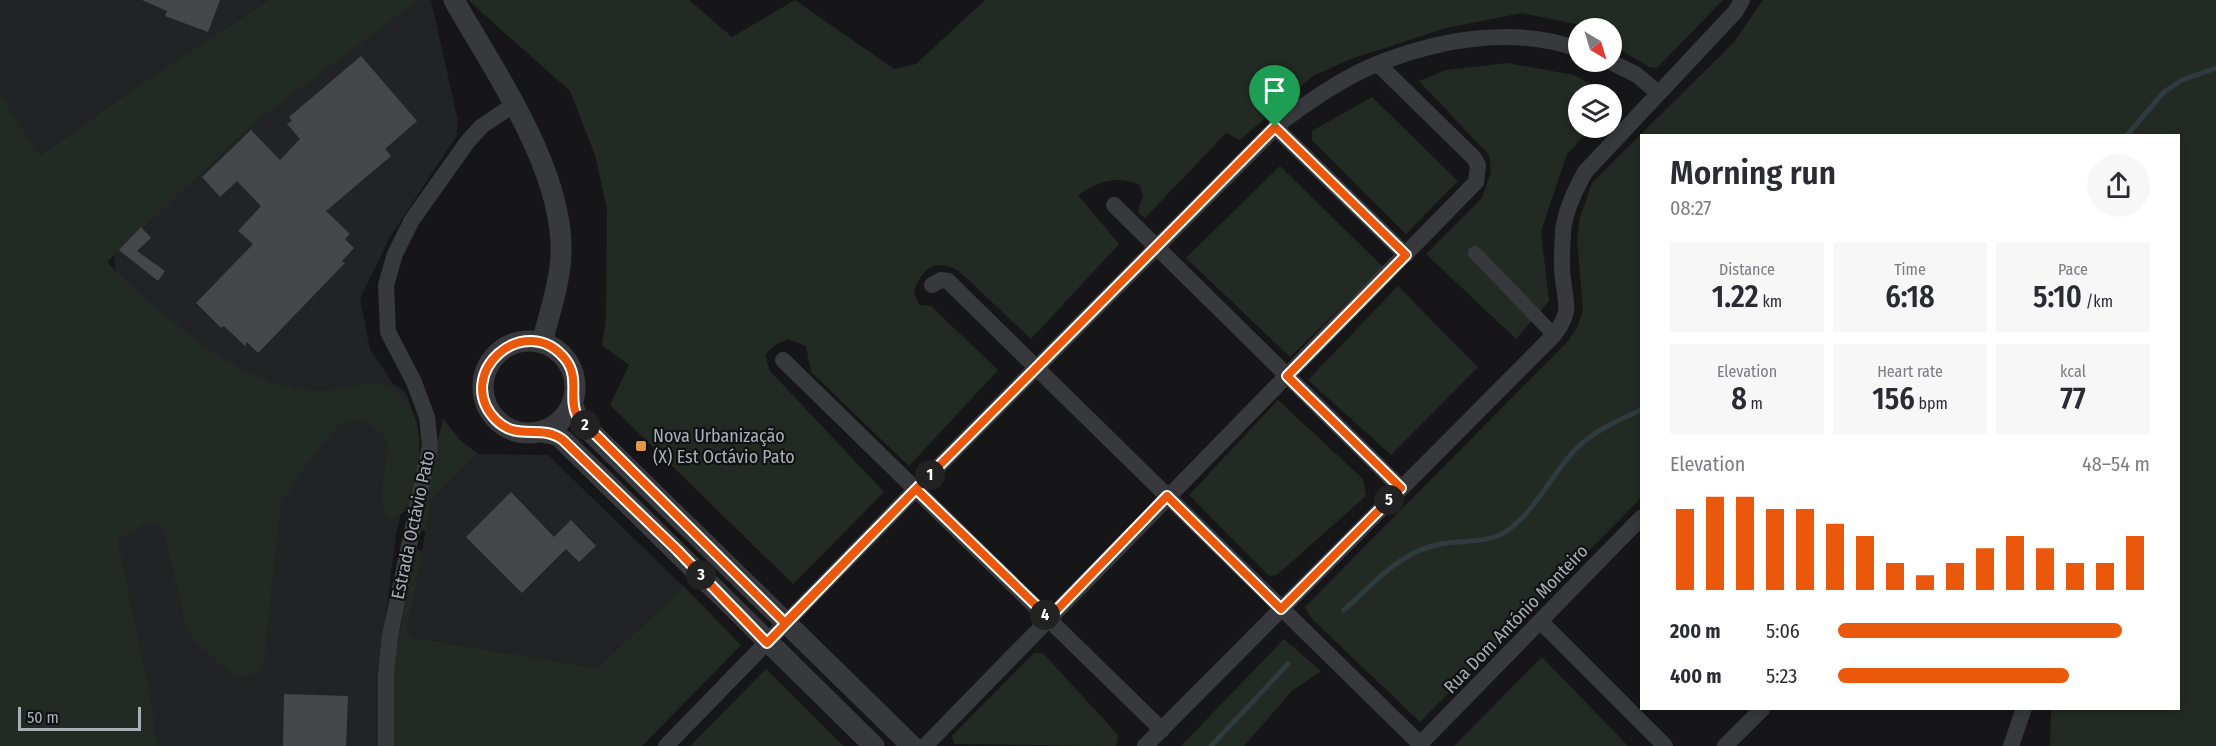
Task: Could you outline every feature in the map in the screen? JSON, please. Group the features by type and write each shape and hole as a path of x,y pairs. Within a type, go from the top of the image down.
{"street":[{"path":"454,0 513,105 550,183 560,222 561,254 542,343"},
{"path":"1145,746 1554,335 1567,312 1568,297 1563,280 1563,230 1573,195 1585,172 1657,92 1736,11 1742,0"},
{"path":"666,746 1036,367 1275,127 1321,94 1378,64 1454,42 1492,37 1554,40 1568,45"},
{"path":"925,746 1167,496 1476,183 1478,165 1466,150 1378,64"},
{"path":"1622,68 1636,75 1657,92"},
{"name":"Estrada Octávio Pato","path":"386,746 386,673 390,636 430,446 427,417 414,382 388,332 386,285 395,254 412,220 468,141 482,126 513,105"},
{"path":"1275,127 1406,255"},
{"path":"1114,205 1156,249 1401,488"},
{"path":"1475,253 1554,335"},
{"path":"932,285 941,280 948,281 1420,745"},
{"path":"542,432 559,422 572,404 575,383 568,362 552,347 542,343 521,342 502,350 488,365 483,384 486,405 497,421 523,433 542,432 557,435 563,440 874,746"},
{"path":"783,360 1161,730"},
{"path":"572,404 577,416 591,432 912,746"},
{"name":"Rua Dom António Monteiro","path":"1420,745 1640,519"},
{"path":"1541,622 1665,746"},
{"path":"1725,746 1761,710"},
{"path":"2011,746 2022,714"},
{"path":"2022,714 2023,746"}],"shaded area":[{"path":"0,0 269,0 152,76 40,156 0,93"},
{"path":"269,0 419,0 259,118 107,262 141,295 204,346 268,381 293,388 326,391 368,384 387,385 394,389 406,401 414,415 420,445 409,509 390,520 385,513 382,494 388,440 372,425 354,420 339,424 297,477 281,503 264,658 258,672 247,677 233,675 198,644 186,627 164,529 150,522 117,539 148,685 157,746 0,746 0,93 40,156 152,76"},
{"path":"412,0 431,0 458,121 457,135 390,237 360,299 370,349 393,384 404,390 411,405 415,447 396,535 378,675 380,746 152,746 109,534 221,391 116,283 114,248 253,115"},
{"path":"468,0 689,0 732,37 795,0 894,69 916,64 985,0 1723,0 1657,68 1649,67 1622,51 1622,18 1568,18 1568,22 1522,13 1446,28 1351,59 1313,76 1240,140 1226,133 1145,218 1139,213 1143,197 1140,185 1132,182 1108,181 1093,186 1078,195 1119,244 1031,339 959,271 943,265 930,268 921,277 914,292 919,305 931,306 998,370 909,466 811,372 806,346 788,339 775,345 765,355 770,371 884,492 793,584 610,405 629,365 602,345 606,319 607,209 595,155 570,91"},
{"path":"1763,0 2216,0 2216,746 2050,746 2051,710 2180,710 2180,134 1641,134 1734,42"},
{"path":"1507,63 1574,75 1590,84 1568,84 1568,138 1582,138 1567,154 1541,231 1549,301 1516,339 1426,254 1482,198 1491,172 1489,155 1419,81 1446,70"},
{"path":"1372,97 1458,181 1406,234 1312,140 1312,131"},
{"path":"1640,135 1640,499 1420,722 1311,618 1305,607 1568,341 1577,328 1583,310 1577,239 1580,217 1592,183"},
{"path":"1280,166 1383,267 1290,357 1186,258"},
{"path":"1398,286 1478,367 1391,455 1308,380"},
{"path":"1278,400 1363,479 1366,496 1277,575 1269,576 1189,495"},
{"path":"443,418 459,439 478,454 432,499 426,531 418,530"},
{"path":"478,454 548,455 684,587 597,668 405,636 432,499"},
{"path":"417,549 422,551 406,636 597,668 684,587 741,645 642,746 393,746 392,693 396,648"},
{"path":"1284,639 1321,671 1292,691 1244,746 1181,746"},
{"path":"1034,653 1043,653 1118,735 1116,746 954,744 952,736"},
{"path":"1542,657 1628,746 1454,746"},
{"path":"766,669 844,746 690,746"}],"building":[{"path":"142,0 220,0 208,32 165,16 167,11"},
{"path":"361,56 417,121 385,149 391,156 326,211 350,234 345,239 354,248 342,261 345,263 258,353 247,342 245,346 224,326 221,328 196,303 253,244 238,231 261,206 237,181 220,197 202,177 251,130 280,160 300,139 287,124 292,121 289,117"},
{"path":"141,227 151,238 137,251 165,271 158,281 119,250"},
{"path":"511,492 554,537 571,520 596,546 579,562 566,549 522,593 466,537"},
{"path":"284,694 348,696 346,746 283,746"}],"waterway":[{"path":"2128,134 2164,92 2182,80 2216,68"},
{"path":"1344,610 1395,564 1419,551 1441,544 1490,538 1507,531 1535,503 1575,450 1606,427 1640,410"},
{"path":"1211,746 1288,664"}],"place":[{"name":"Nova Urbanização (X) Est Octávio Pato","path":"641,446"}],"route":[{"path":"1275,127 1036,367 916,489 873,533 785,623 577,416 572,404 575,393 572,372 568,362 552,347 532,341 521,342 511,345 494,357 484,374 483,395 486,405 490,414 497,421 513,431 533,434 551,433 563,440 677,550 767,643 916,489 1049,618 1167,496 1281,609 1401,488 1287,376 1406,255 1275,127"}]}
